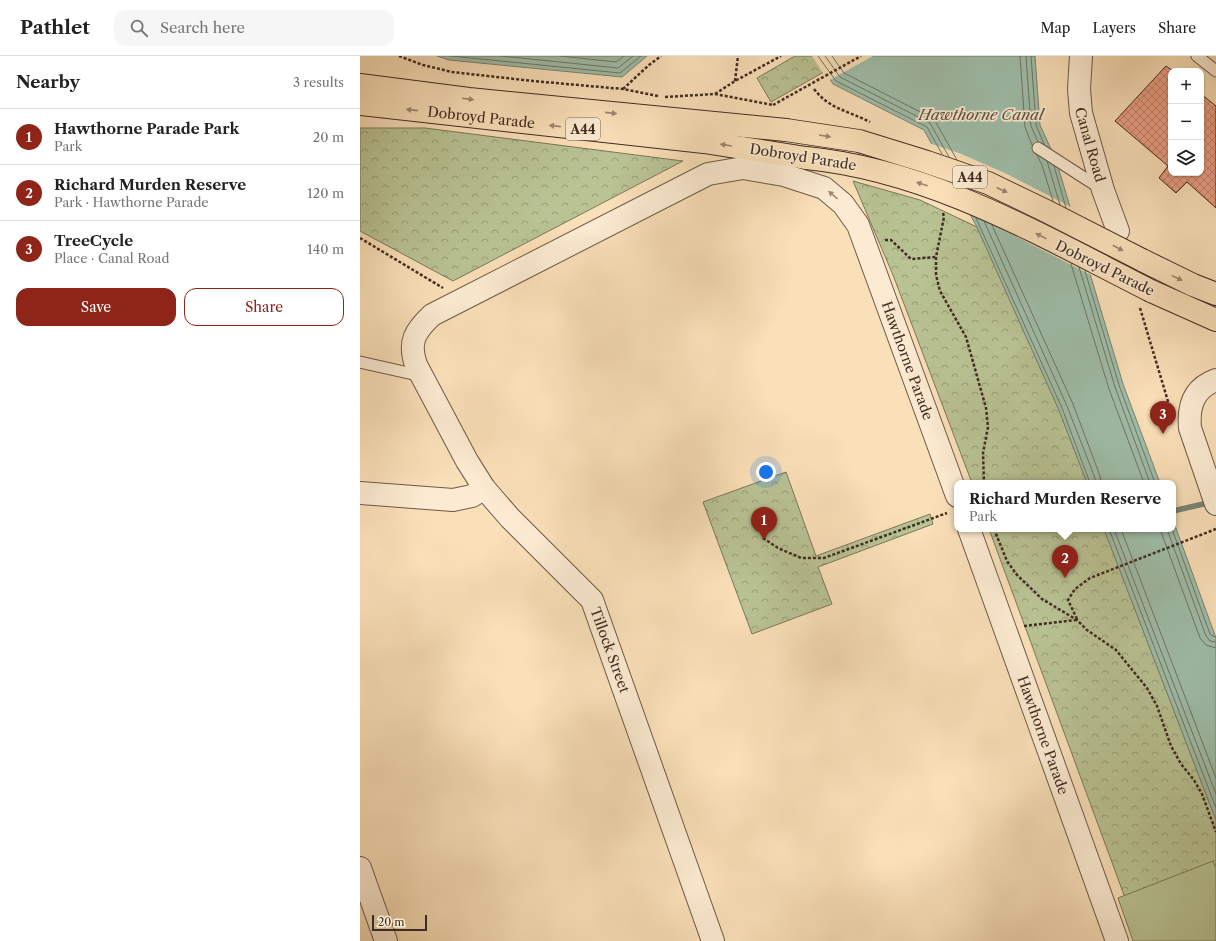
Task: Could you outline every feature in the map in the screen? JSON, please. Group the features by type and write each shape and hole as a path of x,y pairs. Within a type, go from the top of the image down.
{"highway":[{"name":"Dobroyd Parade","path":"360,85 469,99 786,130 859,141 988,183 1193,285 1216,294"},
{"name":"Dobroyd Parade","path":"360,104 704,142 828,160 873,169 939,190 990,210 1145,299 1216,320"}],"street":[{"name":"Canal Road","path":"1081,56 1079,89 1081,113 1103,190 1118,231"},
{"name":"Dobroyd Parade","path":"416,334 432,315 708,174 743,168 784,175 824,188 843,204 858,225"},
{"name":"Hawthorne Parade","path":"858,225 953,504"},
{"name":"Tillock Street","path":"416,334 412,344 412,354 416,365 467,461 484,488 510,518 592,600 713,941"},
{"path":"1216,380 1203,387 1195,396 1191,405 1189,416 1190,428 1216,504"},
{"path":"360,493 453,500 472,496 484,488"},
{"name":"Hawthorne Parade","path":"970,532 1117,941"},
{"path":"360,868 386,941"}],"lane":[{"path":"1197,56 1216,71"},
{"path":"1038,148 1103,190"},
{"path":"360,362 422,376"}],"path":[{"path":"399,56 423,65 452,72 623,89 665,96 715,94 773,105 861,56"},
{"path":"623,89 661,56"},
{"path":"735,81 738,56"},
{"path":"715,94 735,81 781,56"},
{"path":"360,238 462,300"},
{"path":"865,246 880,240 891,240 911,258 936,257 936,275 940,292 966,337 980,382 986,408 988,427 983,453 984,480"},
{"path":"1145,299 1171,412"},
{"path":"763,538 778,548 801,558 824,558 953,504"},
{"path":"1077,620 1068,600 1075,589 1090,578 1216,529"},
{"path":"995,532 1007,561 1017,575 1042,599 1077,620 1087,630 1116,650 1137,674 1157,706 1171,746 1181,764 1194,780 1202,794 1216,832"},
{"path":"1006,633 1027,625 1077,620"}],"green space":[{"path":"795,56 852,56 771,102 757,78"},
{"path":"360,128 425,128 683,161 453,281 360,231"},
{"path":"853,181 920,200 977,227 1059,410 1086,480 971,480 893,275"},
{"path":"786,472 816,556 930,514 933,524 818,567 832,604 752,634 703,502"},
{"path":"990,532 1105,532 1216,820 1216,941 1141,941"},
{"path":"1213,861 1216,868 1216,941 1133,941 1118,898"}],"water":[{"path":"437,56 647,56 622,77 449,60"},
{"name":"Hawthorne Canal","path":"814,56 1035,56 1040,125 1056,160 1123,384 1159,480 1086,480 1059,410 977,227 924,130 833,84"},
{"path":"1176,528 1216,638 1216,820 1105,532 1176,532"}],"pier":[{"path":"812,56 873,56 828,81"},
{"path":"929,143 959,153 1005,173 1073,208 1093,276 966,211"}],"building":[{"path":"1166,66 1169,68 1168,166 1115,121"},
{"path":"1204,96 1216,106 1216,208 1187,182 1176,193 1159,178 1168,166 1168,176 1204,176"}],"waterway":[{"path":"1176,510 1212,502"}],"place":[{"name":"TreeCycle","path":"1163,434"},
{"name":"Hawthorne Parade Park","path":"764,540"},
{"name":"Richard Murden Reserve","path":"1065,578"}]}
